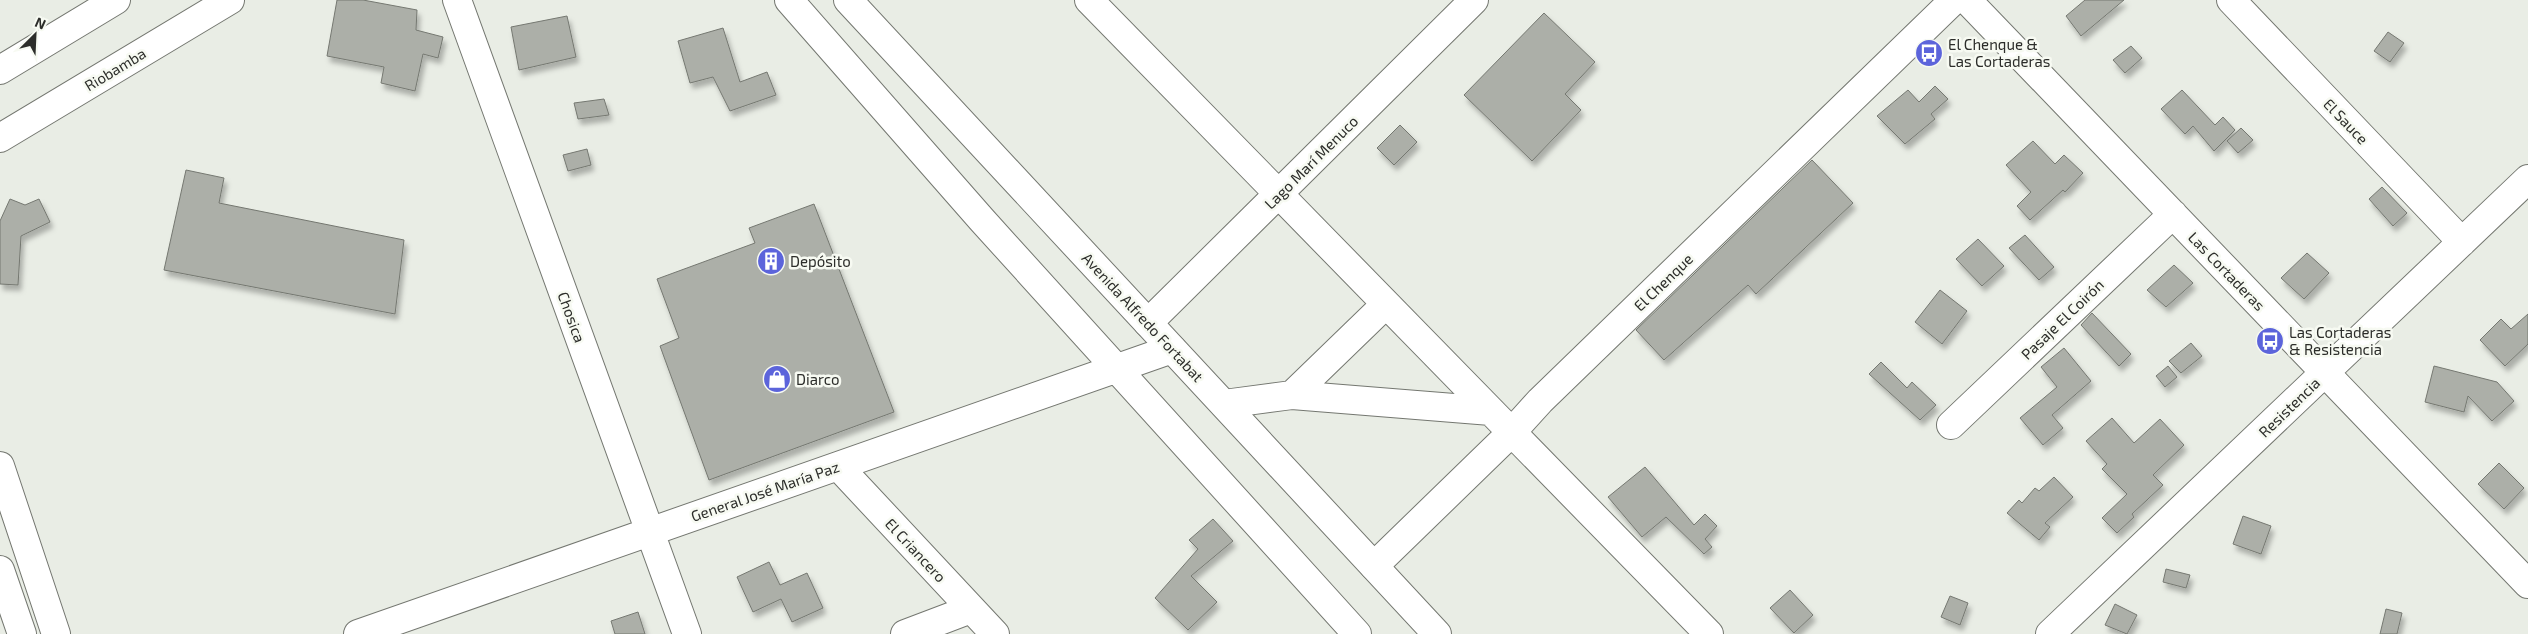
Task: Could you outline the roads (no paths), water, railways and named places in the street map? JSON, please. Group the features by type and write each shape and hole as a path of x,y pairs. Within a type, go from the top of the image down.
{"main road":[{"path":"0,70 116,0"},
{"name":"Riobamba","path":"0,138 230,0"},
{"name":"Chosica","path":"457,0 687,634"},
{"path":"789,0 1357,634"},
{"name":"Avenida Alfredo Fortabat","path":"848,0 1438,634"},
{"path":"1090,0 1709,634"},
{"name":"Lago Marí Menuco","path":"1148,323 1474,0"},
{"name":"El Chenque","path":"1374,566 1512,432 1540,401 1954,0"},
{"name":"Las Cortaderas","path":"1967,0 2528,584"},
{"name":"El Sauce","path":"2231,0 2462,242"},
{"name":"Resistencia","path":"2050,634 2528,179"},
{"name":"Pasaje El Coirón","path":"1951,425 2173,214"},
{"path":"1292,395 1386,304"},
{"name":"General José María Paz","path":"358,634 1172,349"},
{"path":"1224,404 1292,395 1491,411"},
{"path":"0,466 56,634"},
{"name":"El Criancero","path":"838,466 995,634"},
{"path":"0,570 22,634"},
{"path":"905,634 971,609"}],"place":[{"name":"El Chenque & Las Cortaderas","path":"1929,53"},
{"name":"Depósito","path":"771,261"},
{"name":"Las Cortaderas & Resistencia","path":"2270,341"},
{"name":"Diarco","path":"777,379"}]}
